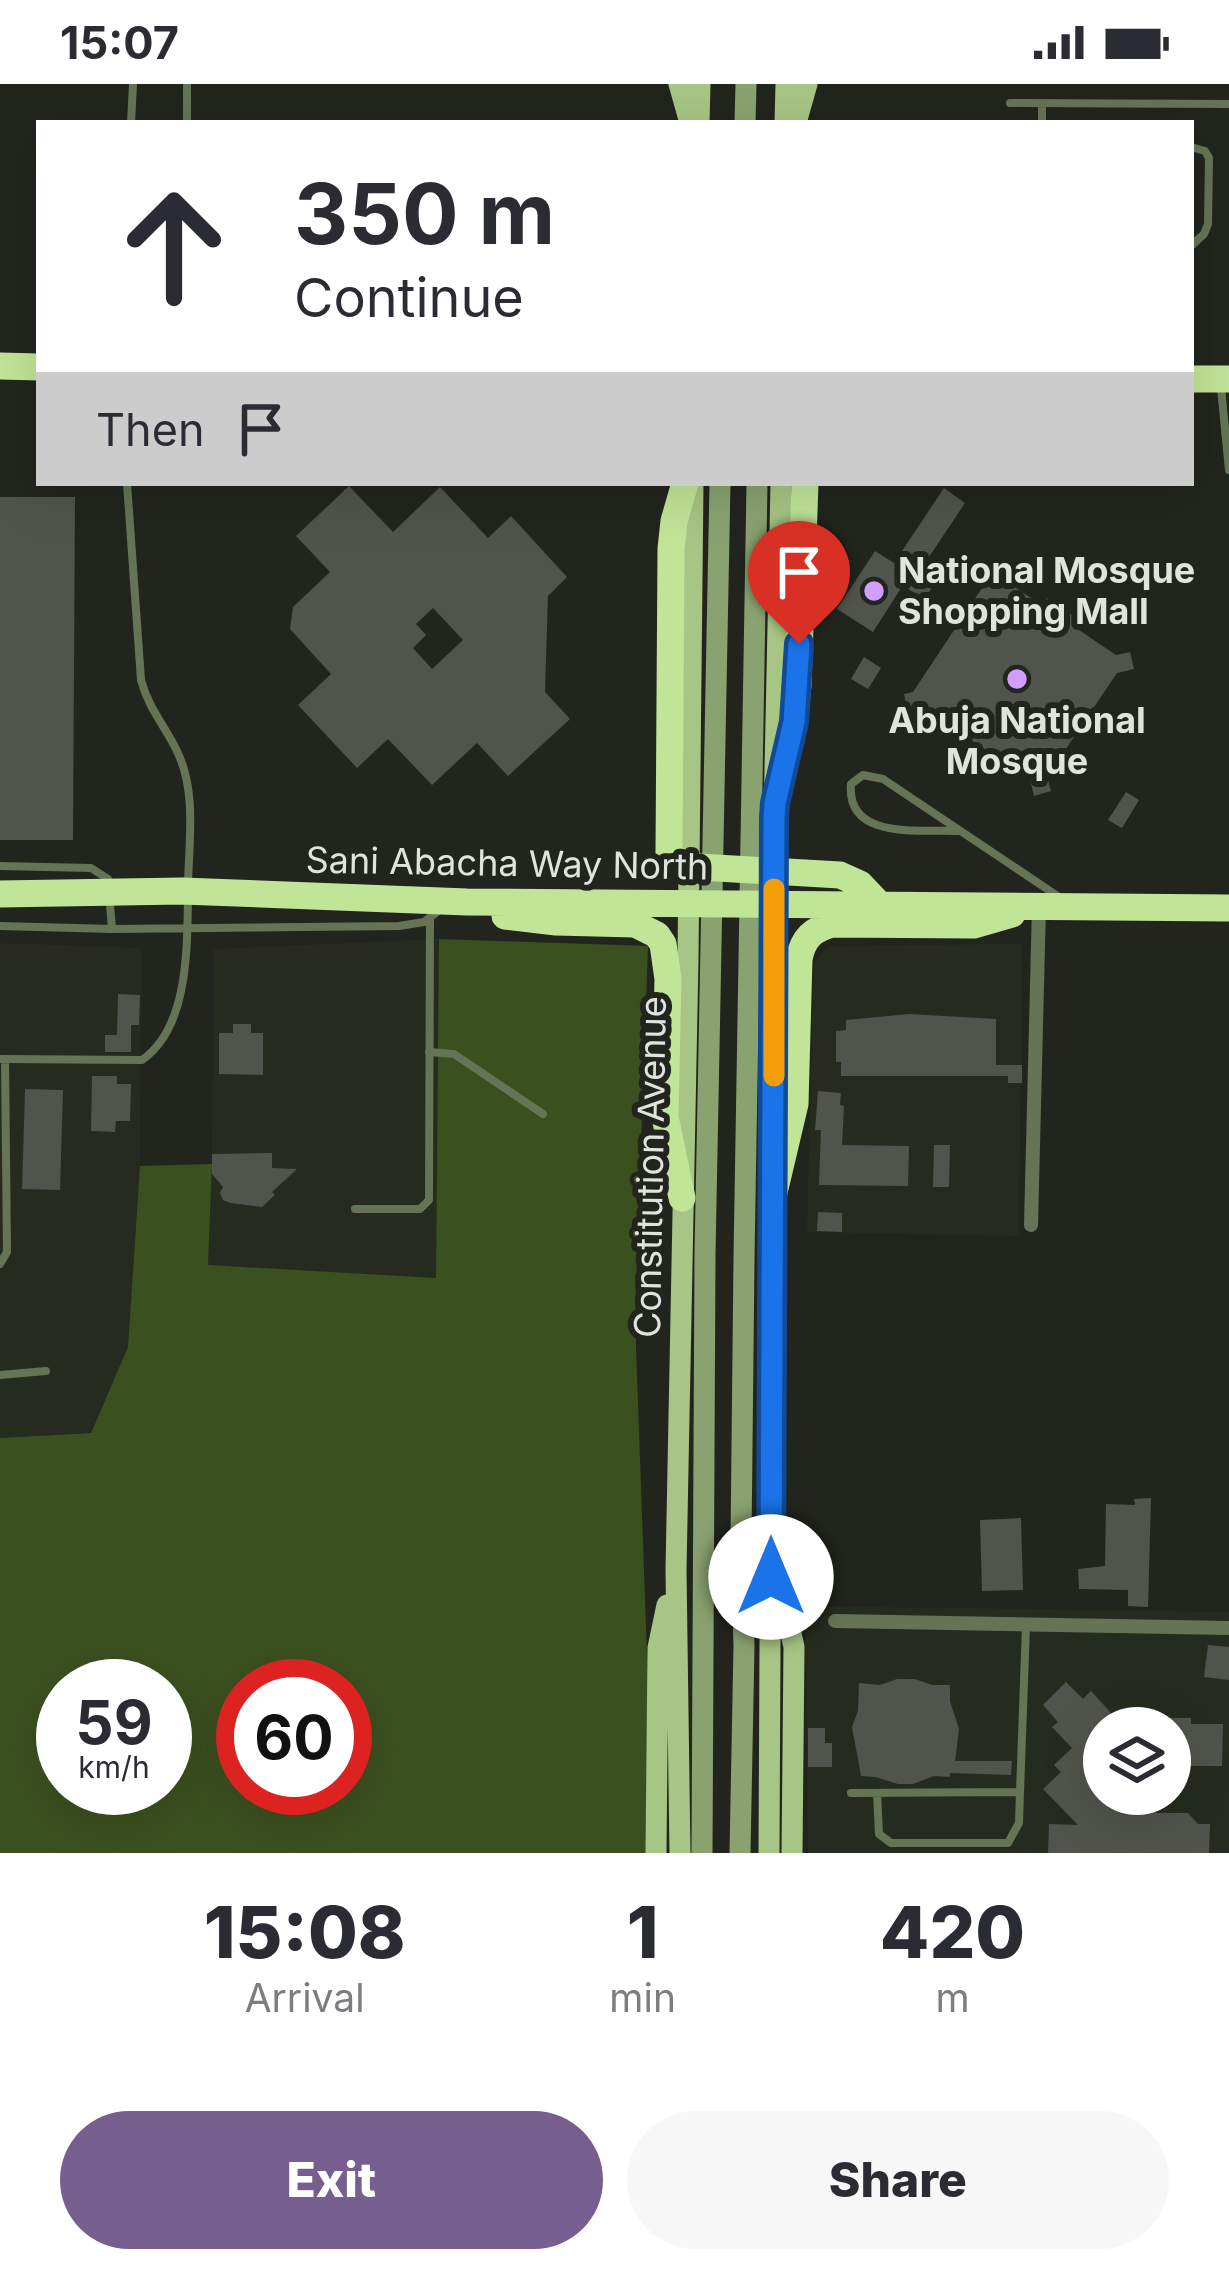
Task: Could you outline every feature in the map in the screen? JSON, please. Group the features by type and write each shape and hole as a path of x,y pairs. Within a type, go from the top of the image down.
{"highway":[{"path":"0,366 36,367"},
{"path":"1194,379 1225,379"},
{"path":"688,486 674,521 671,549 669,853 682,866 840,875 860,884 879,904"},
{"path":"767,811 794,722 805,486"},
{"name":"Sani Abacha Way North","path":"0,894 182,891 448,908 879,904 1229,908"},
{"path":"772,1202 789,1135 785,1080 799,958 809,935 833,924 974,925 1039,906"},
{"path":"448,908 556,922 626,922 657,935 666,954 675,1085 670,1151 682,1198"}],"main road":[{"path":"680,84 694,120"},
{"path":"695,120 700,84"},
{"path":"745,120 746,84"},
{"path":"785,120 786,84"},
{"path":"797,120 807,84"},
{"name":"Constitution Avenue","path":"675,1085 688,959 689,486"},
{"name":"Constitution Avenue","path":"702,1853 720,486"},
{"path":"757,486 767,811 785,1080"},
{"path":"740,1853 751,952 767,811 781,486"},
{"name":"Constitution Avenue","path":"667,1647 676,1570 682,1198"},
{"path":"772,1202 771,1544 783,1646 792,1853"},
{"path":"769,1853 783,1646"},
{"path":"656,1853 667,1647"},
{"path":"667,1647 680,1853"}],"street":[{"path":"1031,1225 1039,906"},
{"path":"835,1621 1229,1628"}],"lane":[{"path":"131,120 133,84"},
{"path":"187,84 187,120"},
{"path":"1010,104 1229,104"},
{"path":"1042,104 1042,120"},
{"path":"1194,147 1209,158 1208,224 1194,243"},
{"path":"1225,379 1229,470"},
{"path":"0,1264 7,1252 2,1059 142,1060 164,1038 178,1008 188,928 190,792 176,749 146,700 141,680 128,486"},
{"path":"958,831 871,824 856,813 851,784 862,775 883,779 1072,907"},
{"path":"0,866 91,868 108,879 112,929"},
{"path":"0,926 399,926 448,908 429,1052 429,1200 420,1209 356,1209"},
{"path":"429,1052 454,1054 543,1114"},
{"path":"0,1375 46,1371"},
{"path":"877,1793 878,1834 891,1843 1008,1843 1018,1823 1026,1624"},
{"path":"851,1793 1020,1792"}],"shaded area":[{"path":"439,939 437,1279 208,1265 213,949"},
{"path":"0,943 141,948 140,1166 128,1348 90,1433 0,1438"},
{"path":"1022,944 1019,1236 807,1232 814,962 829,946"},
{"path":"805,1606 1229,1612 1229,1853 808,1853"}],"green space":[{"path":"439,939 648,946 635,1318 654,1853 0,1853 0,1438 91,1433 128,1347 140,1166 212,1164 208,1265 436,1278"}],"building":[{"path":"349,486 393,532 440,487 488,538 511,516 567,577 548,596 545,692 570,719 508,776 477,743 432,785 388,739 357,768 298,705 331,674 290,629 293,607 330,572 296,536","holes":["433,608 463,640 432,669 413,648 426,635 416,624"]},
{"path":"944,488 965,503 919,572 935,583 924,600 903,585 873,632 837,609 875,551 894,563"},
{"path":"0,497 75,497 73,840 0,840"},
{"name":"Abuja National Mosque","path":"1001,568 1004,580 1043,606 1047,598 1078,619 1073,626 1116,655 1130,652 1134,669 1117,673 1047,777 1051,791 1034,796 1030,779 923,708 908,712 904,694 913,692 986,582 984,572"},
{"path":"864,657 881,668 868,689 851,679"},
{"path":"1126,792 1139,800 1122,828 1108,820"},
{"path":"118,994 140,995 139,1025 131,1025 131,1052 105,1052 105,1035 117,1035"},
{"path":"909,1014 996,1019 996,1065 1022,1065 1022,1083 1008,1083 1008,1076 841,1076 836,1031 846,1030 846,1020"},
{"path":"233,1024 251,1024 251,1033 263,1033 263,1075 219,1074 219,1033 233,1033"},
{"path":"92,1076 117,1076 117,1084 131,1084 130,1121 116,1121 115,1132 91,1131"},
{"path":"25,1089 63,1090 60,1190 22,1189"},
{"path":"818,1091 841,1093 842,1145 909,1146 908,1186 819,1185"},
{"path":"934,1145 950,1145 949,1187 933,1187"},
{"path":"272,1153 272,1168 297,1169 272,1192 275,1195 262,1207 223,1200 223,1187 212,1174 212,1154"},
{"path":"818,1212 842,1213 842,1232 817,1231"},
{"path":"1151,1498 1148,1607 1128,1606 1128,1590 1079,1589 1078,1569 1105,1566 1106,1504 1135,1505 1134,1499"},
{"path":"1021,1518 1023,1590 982,1591 980,1520"},
{"path":"1208,1645 1229,1647 1229,1680 1204,1677"},
{"path":"897,1679 950,1685 959,1729 955,1761 1012,1761 1011,1775 950,1773 950,1777 934,1776 913,1784 861,1776 852,1727 859,1683 880,1685"},
{"path":"1066,1682 1083,1699 1091,1691 1106,1707 1083,1707 1083,1815 1190,1815 1198,1824 1210,1824 1209,1853 1048,1853 1049,1824 1078,1825 1043,1789 1061,1772 1054,1765 1072,1748 1052,1727 1058,1722 1043,1705"},
{"path":"1191,1724 1223,1724 1222,1766 1191,1766"},
{"path":"808,1728 825,1728 825,1743 832,1743 832,1767 808,1767"}],"slow traffic":[{"path":"774,889 774,1076"}],"place":[{"name":"National Mosque Shopping Mall","path":"874,591"},
{"name":"Abuja National Mosque","path":"1017,679"}],"route":[{"path":"771,1577 774,818 794,722 799,644"}]}
